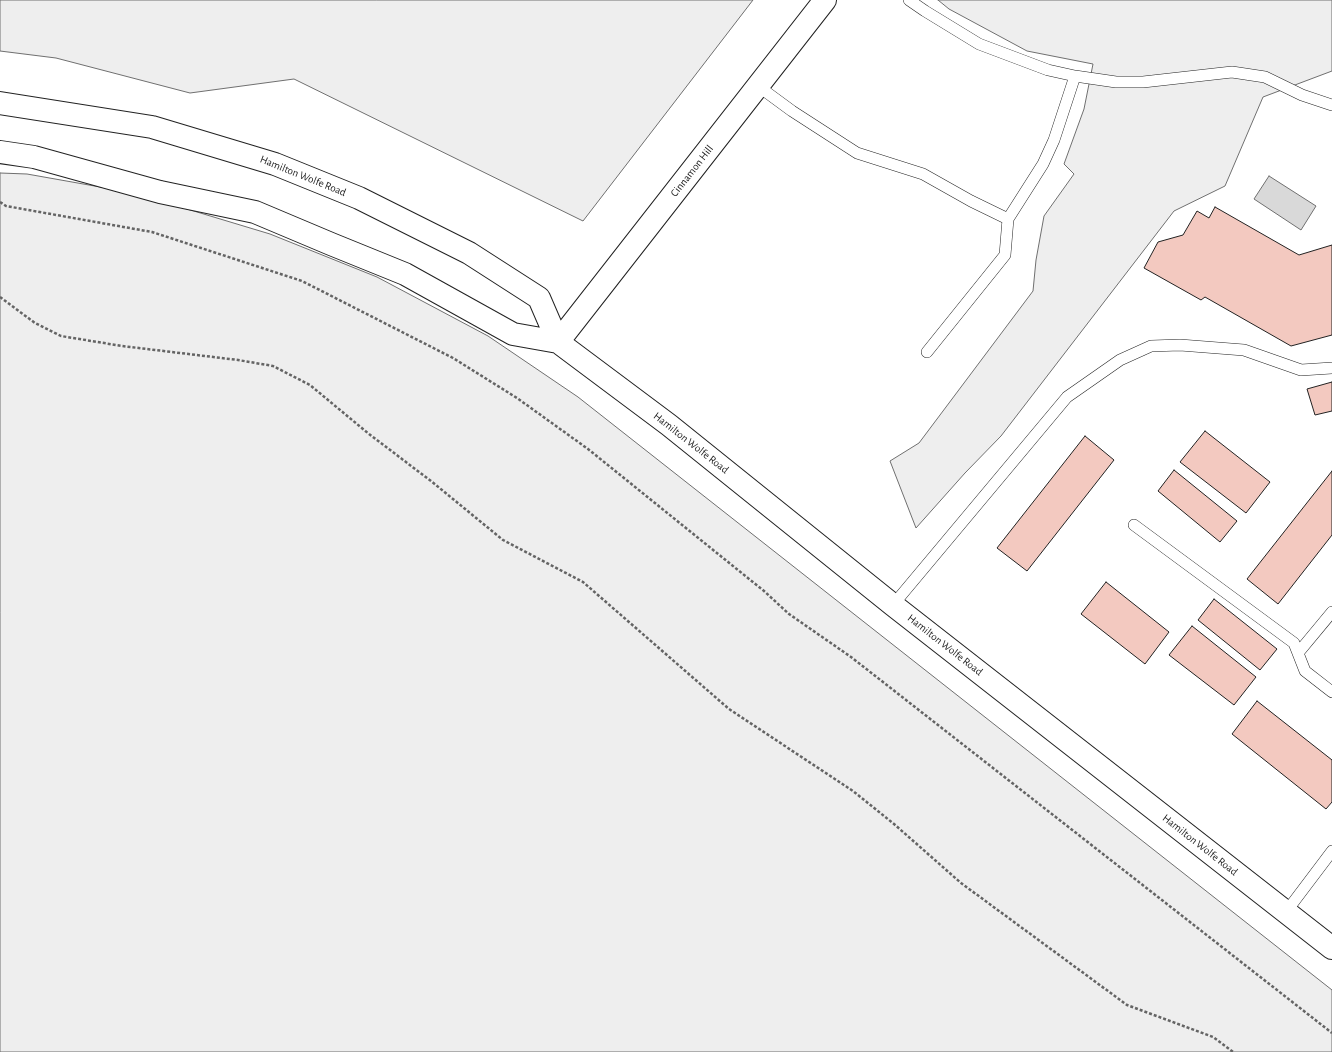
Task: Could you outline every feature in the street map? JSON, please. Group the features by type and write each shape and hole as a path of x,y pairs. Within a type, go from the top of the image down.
{"street":[{"name":"Cinnamon Hill","path":"558,342 825,0"},
{"name":"Hamilton Wolfe Road","path":"0,103 152,127 275,164 359,198 469,253 539,298 558,342"},
{"name":"Hamilton Wolfe Road","path":"0,152 34,157 160,192 255,212 405,274 513,334 558,342 669,426 893,605 1332,948"}],"lane":[{"path":"909,0 924,11 979,44 1048,70 1075,76 1116,82 1143,82 1232,72 1265,77 1302,94 1332,105"},
{"path":"927,352 1005,255 1008,219 1043,164 1054,140 1075,76"},
{"path":"758,86 792,111 857,153 923,174 971,201 1008,219"},
{"path":"893,605 1067,397 1120,360 1152,346 1180,345 1244,350 1301,370 1332,368"},
{"path":"1134,525 1294,643 1305,671 1332,692"},
{"path":"1298,653 1332,612"},
{"path":"1286,912 1332,851"}],"path":[{"path":"0,202 6,206 152,232 302,281 453,358 517,398 588,449 764,591 789,614 851,657 1332,1033"},
{"path":"0,297 35,323 61,336 122,346 238,360 273,366 310,385 503,540 583,582 729,709 853,792 894,824 961,883 1127,1005 1213,1036 1233,1052"}],"shaded area":[{"path":"0,0 753,0 583,221 294,79 190,93 56,58 0,51"},
{"path":"938,0 1332,0 1332,71 1263,97 1225,186 1174,211 1001,436 965,473 916,528 890,461 919,443 1033,291 1036,260 1044,216 1074,174 1064,164 1084,109 1093,64 1027,51 949,9"},
{"path":"0,173 27,174 134,193 270,234 377,277 488,336 578,397 1332,990 1332,1052 0,1052"},
{"path":"1269,176 1316,206 1301,230 1254,199"}],"building":[{"path":"1215,207 1299,255 1332,245 1332,335 1291,346 1205,297 1201,300 1144,268 1158,242 1183,235 1197,211 1209,218"},
{"path":"1332,382 1332,411 1315,415 1307,389"},
{"path":"1205,431 1270,482 1246,513 1180,462"},
{"path":"1085,436 1114,460 1027,571 997,548"},
{"path":"1174,470 1237,521 1220,542 1158,491"},
{"path":"1332,471 1332,535 1278,604 1247,579"},
{"path":"1106,582 1169,632 1145,664 1081,614"},
{"path":"1214,599 1277,649 1260,670 1198,620"},
{"path":"1192,626 1256,677 1234,705 1169,655"},
{"path":"1257,701 1332,760 1332,802 1326,809 1232,734"}]}
